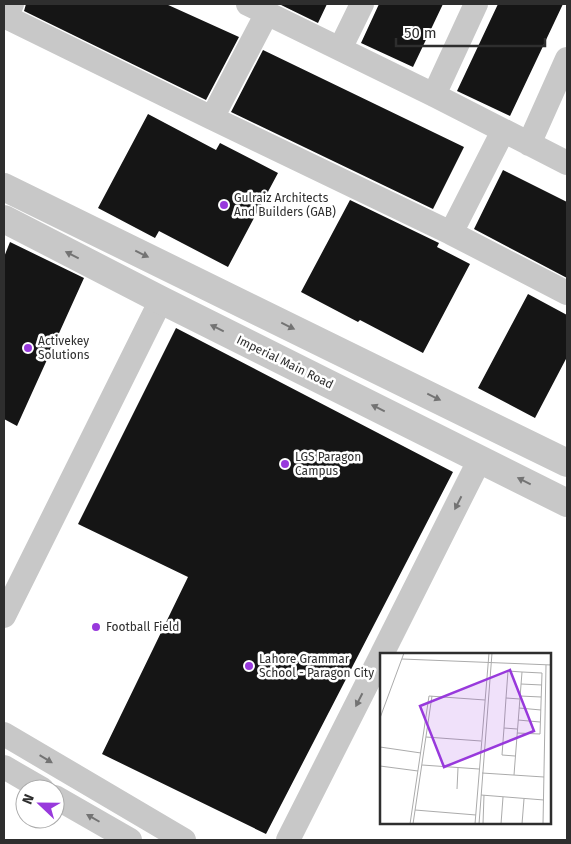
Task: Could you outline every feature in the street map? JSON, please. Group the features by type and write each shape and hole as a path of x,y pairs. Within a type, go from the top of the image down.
{"street":[{"path":"12,4 6,17 451,233 567,293"},
{"path":"340,49 362,4"},
{"path":"434,94 476,4"},
{"path":"212,118 257,8 434,94 502,131 567,163"},
{"path":"529,144 567,59"},
{"path":"451,233 502,131"},
{"path":"4,187 567,463"},
{"name":"Imperial Main Road","path":"4,219 161,300 567,503"},
{"path":"4,616 161,300"},
{"path":"383,653 480,459"},
{"path":"288,840 380,659"},
{"path":"4,734 184,840"},
{"path":"4,767 25,779"},
{"path":"65,802 130,840"}],"building":[{"path":"26,4 166,4 239,37 206,100 24,11"},
{"path":"279,4 327,4 318,23"},
{"path":"379,4 443,4 413,67 361,43"},
{"path":"498,4 563,4 510,116 457,91"},
{"path":"263,50 464,147 433,209 231,112"},
{"path":"148,114 216,150 220,143 278,173 228,267 159,231 155,238 98,208"},
{"path":"503,170 567,202 567,278 474,229"},
{"path":"350,200 439,243 437,247 470,264 423,353 301,292"},
{"name":"Activekey Solutions","path":"10,242 84,278 17,426 4,419 4,257"},
{"path":"528,294 567,315 567,357 535,418 478,388"},
{"name":"Lahore Grammar School - Paragon City","path":"176,328 453,472 266,834 102,754 188,577 78,524"}],"place":[{"name":"Gulraiz Architects And Builders (GAB)","path":"224,205"},
{"name":"Activekey Solutions","path":"28,348"},
{"name":"LGS Paragon Campus","path":"285,464"},
{"name":"Football Field","path":"96,627"},
{"name":"Lahore Grammar School - Paragon City","path":"249,666"}]}
